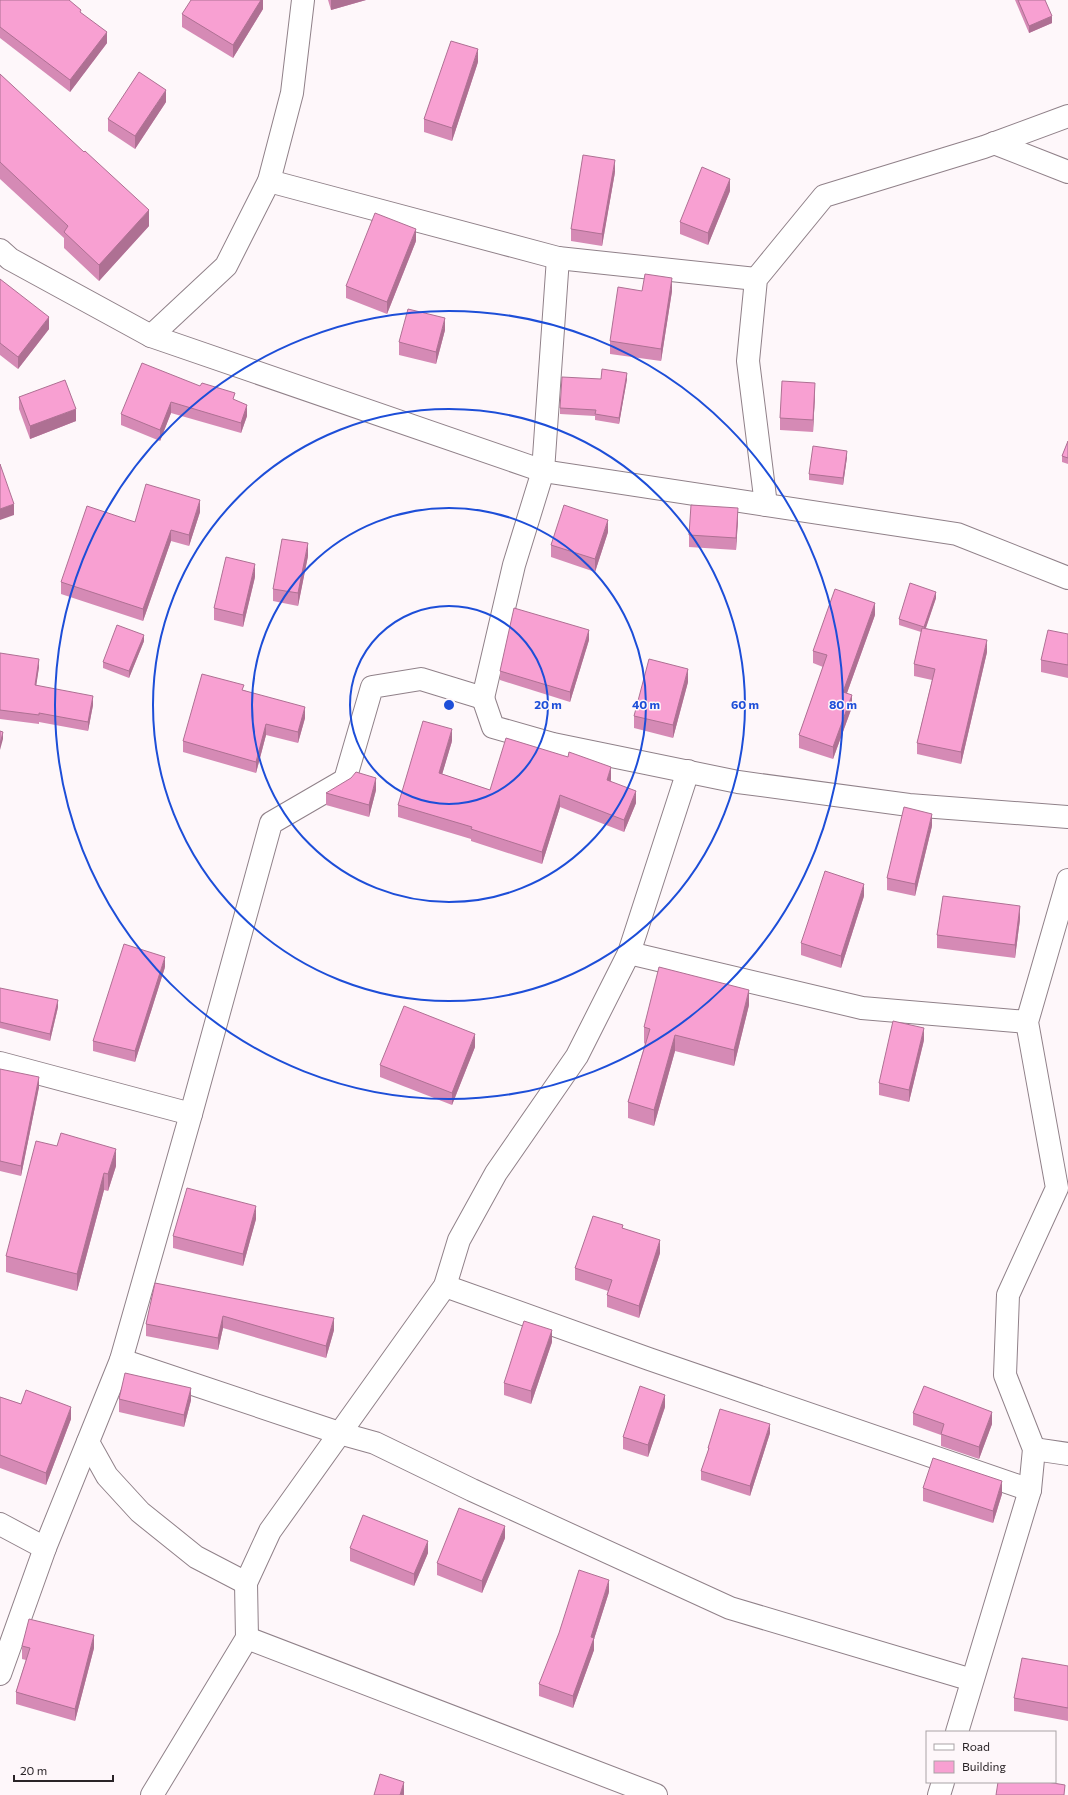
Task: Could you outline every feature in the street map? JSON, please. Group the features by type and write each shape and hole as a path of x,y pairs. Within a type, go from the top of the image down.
{"street":[{"path":"151,336 226,266 269,181 292,93 303,0"},
{"path":"766,505 748,361 756,279 824,196 994,143 1068,116"},
{"path":"994,143 1068,172"},
{"path":"269,181 558,258 756,279"},
{"path":"0,250 10,259 151,336 543,471 957,534 1068,578"},
{"path":"558,258 543,471 514,565 483,698 493,727 553,744 738,782 909,805 1068,817"},
{"path":"0,1674 46,1548 121,1360 192,1114 271,822 345,780 372,687 421,679 483,698"},
{"path":"152,1795 247,1638 246,1583 270,1531 445,1286 459,1240 496,1173 577,1056 629,953 688,771"},
{"path":"957,1731 1030,1490 1034,1449 1005,1375 1008,1295 1056,1188 1027,1022 1068,881"},
{"path":"629,953 862,1008 1027,1022"},
{"path":"0,1063 192,1114"},
{"path":"445,1286 649,1359 1030,1490"},
{"path":"121,1360 339,1433 375,1443 472,1490 730,1608 972,1680"},
{"path":"88,1442 106,1476 140,1512 196,1557 246,1583"},
{"path":"1034,1449 1068,1454"},
{"path":"0,1524 46,1548"},
{"path":"247,1638 656,1795"},
{"path":"939,1795 943,1783"}],"building":[{"path":"0,0 69,0 81,10 80,12 107,32 70,80 0,27"},
{"path":"191,0 261,0 233,45 182,14"},
{"path":"1018,0 1045,0 1052,16 1029,26"},
{"path":"451,41 478,49 452,128 424,119"},
{"path":"139,72 166,90 135,136 108,119"},
{"path":"0,74 149,210 99,265 64,232 68,226 0,162"},
{"path":"583,155 615,160 602,234 571,229"},
{"path":"702,167 730,179 708,233 680,222"},
{"path":"375,213 416,229 387,302 346,286"},
{"path":"645,274 672,278 661,349 610,341 618,287 642,291"},
{"path":"0,279 49,317 18,357 0,343"},
{"path":"408,309 445,318 436,352 399,342"},
{"path":"142,363 200,386 202,383 235,393 233,399 247,405 241,423 171,402 160,430 121,414"},
{"path":"602,369 627,373 619,418 595,414 596,410 560,408 562,377 601,379"},
{"path":"65,380 76,409 30,426 19,397"},
{"path":"782,381 815,383 813,420 780,418"},
{"path":"1068,441 1068,458 1062,456"},
{"path":"813,446 847,451 843,478 809,474"},
{"path":"0,464 14,504 0,509"},
{"path":"146,484 200,500 189,535 171,530 143,609 61,582 87,506 135,522"},
{"path":"564,505 608,520 595,559 551,545"},
{"path":"691,505 738,508 736,538 689,535"},
{"path":"282,539 308,543 298,593 273,589"},
{"path":"226,557 255,564 243,615 214,608"},
{"path":"910,583 936,592 924,627 899,619"},
{"path":"835,589 875,603 843,692 852,695 833,747 799,735 827,655 813,651"},
{"path":"514,608 589,630 570,692 500,671"},
{"path":"117,625 144,635 129,671 103,662"},
{"path":"922,628 987,640 961,752 917,743 935,669 914,664"},
{"path":"1048,630 1068,634 1068,665 1041,660"},
{"path":"0,653 39,659 35,685 93,696 88,722 39,713 39,715 0,710"},
{"path":"649,659 688,669 673,725 634,716"},
{"path":"202,674 244,685 242,690 305,707 298,732 266,724 256,762 183,741"},
{"path":"423,721 452,729 439,773 490,790 506,738 568,757 569,752 611,767 607,780 636,791 624,820 560,795 542,852 471,829 472,827 398,805"},
{"path":"0,731 3,732 0,744"},
{"path":"356,772 376,778 369,805 326,793 351,778"},
{"path":"904,807 932,814 915,884 887,878"},
{"path":"825,871 864,884 841,956 801,943"},
{"path":"943,896 1020,906 1015,945 937,935"},
{"path":"124,944 165,957 135,1051 93,1041"},
{"path":"659,967 749,990 734,1050 675,1035 654,1110 628,1102 650,1029 644,1027"},
{"path":"0,988 58,1000 50,1034 0,1022"},
{"path":"404,1006 475,1034 452,1093 380,1065"},
{"path":"893,1021 924,1028 909,1090 879,1083"},
{"path":"0,1069 39,1077 21,1166 0,1161"},
{"path":"61,1133 116,1149 108,1174 104,1173 77,1274 6,1256 36,1141 57,1146"},
{"path":"187,1188 256,1206 243,1254 173,1236"},
{"path":"593,1216 623,1225 622,1228 660,1240 639,1306 607,1295 612,1280 575,1268"},
{"path":"155,1283 334,1318 326,1346 223,1316 218,1338 146,1324"},
{"path":"524,1321 552,1330 531,1391 504,1383"},
{"path":"125,1373 191,1388 184,1415 119,1399"},
{"path":"640,1386 665,1395 648,1445 623,1437"},
{"path":"924,1386 992,1412 979,1447 941,1434 944,1424 913,1413"},
{"path":"26,1390 71,1407 46,1473 0,1455 0,1397 21,1404"},
{"path":"720,1409 770,1424 750,1486 701,1471"},
{"path":"933,1458 1002,1481 993,1511 923,1488"},
{"path":"459,1508 505,1526 482,1581 437,1563"},
{"path":"363,1515 428,1541 414,1574 350,1548"},
{"path":"579,1570 609,1580 591,1637 594,1638 573,1696 539,1684 559,1633"},
{"path":"29,1619 94,1635 75,1709 16,1692 30,1648 22,1646"},
{"path":"1022,1658 1068,1666 1068,1708 1014,1698"},
{"path":"380,1774 404,1782 400,1795 374,1795"},
{"path":"998,1783 1053,1783 1065,1785 1064,1795 996,1795"}]}
